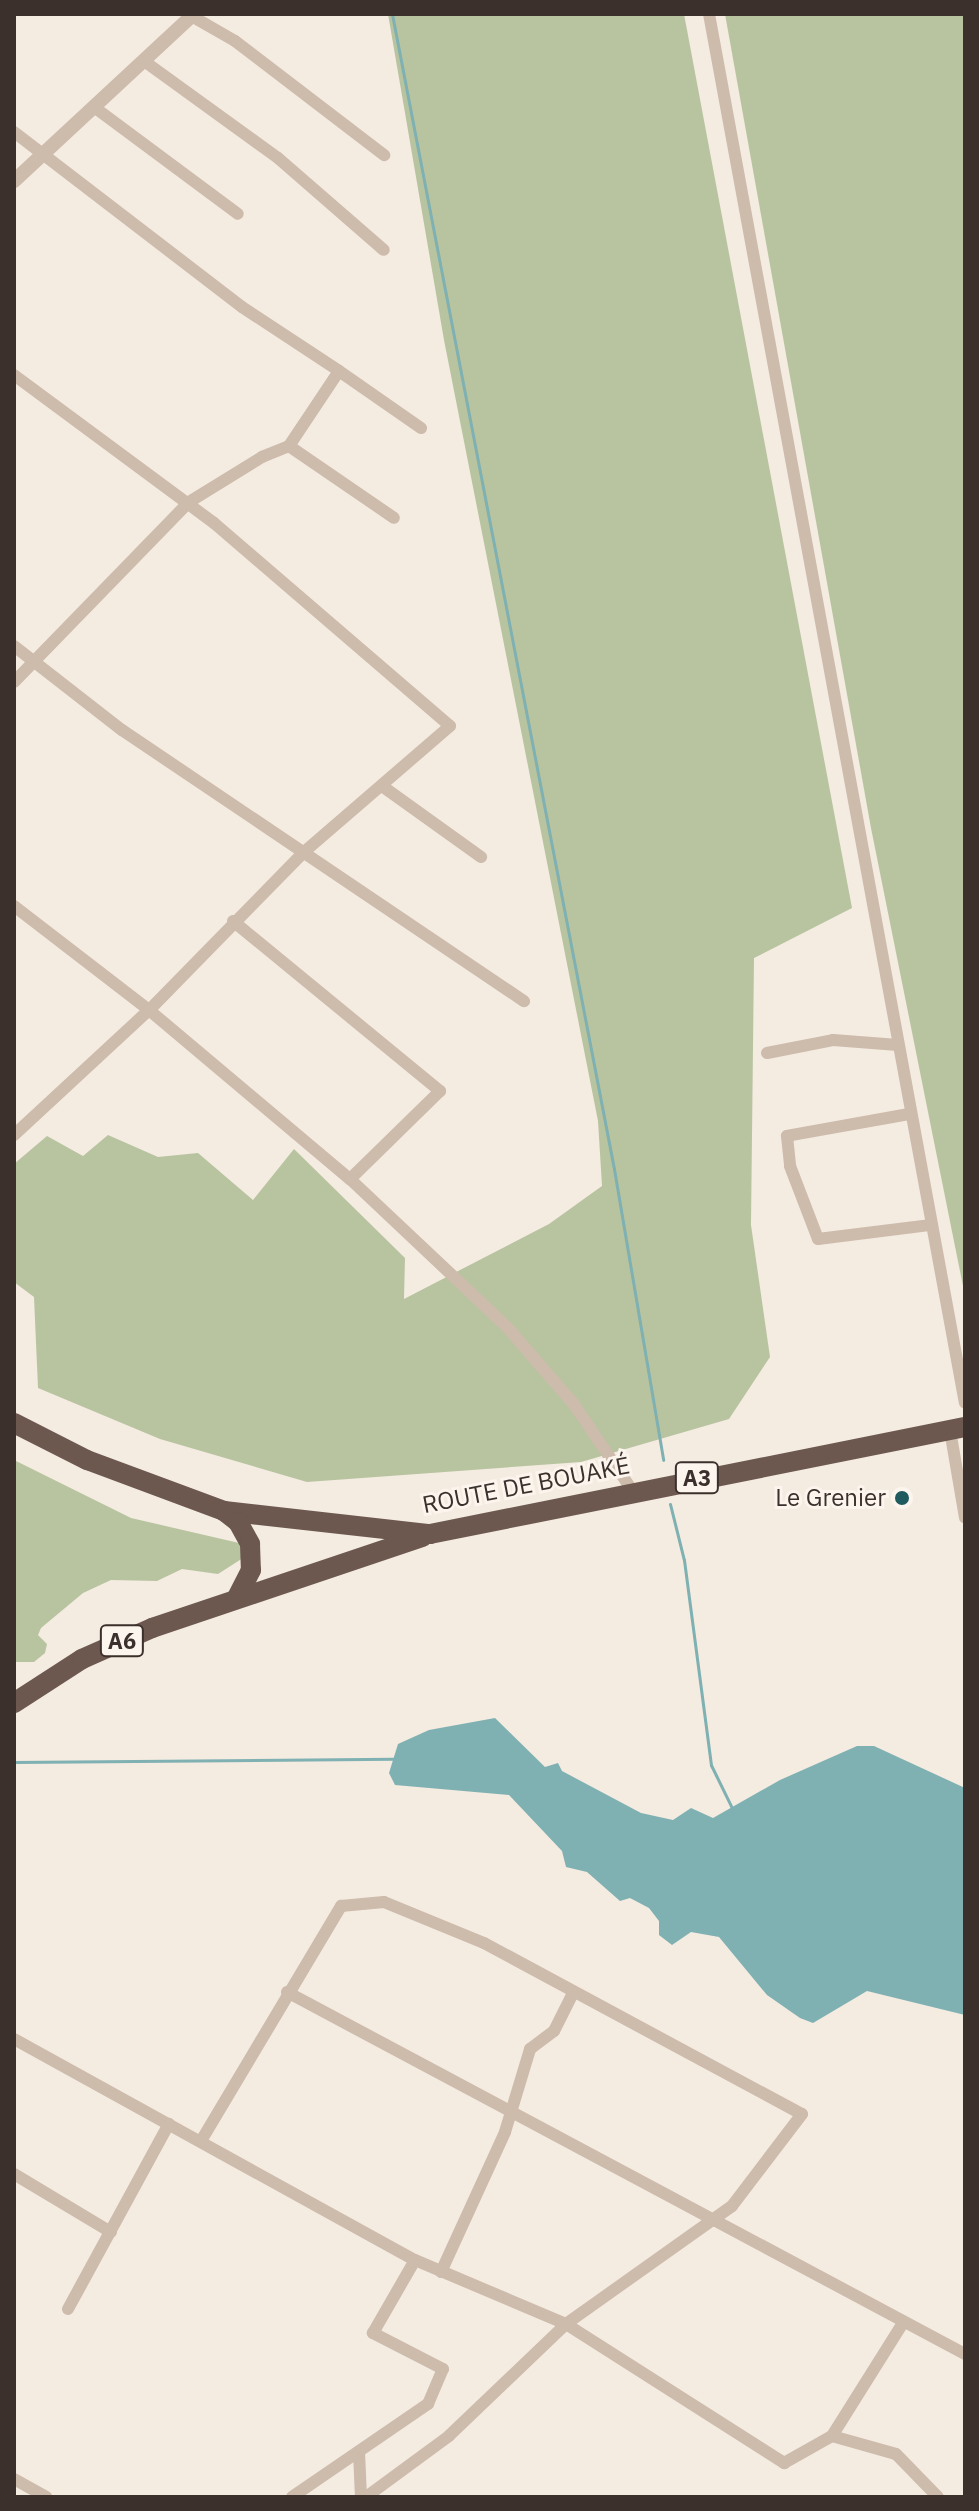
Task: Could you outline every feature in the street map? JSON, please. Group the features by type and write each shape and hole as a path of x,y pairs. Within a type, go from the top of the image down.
{"highway":[{"name":"ROUTE DE BOUAKÉ","path":"14,1423 87,1460 224,1511 430,1534 632,1490 958,1428"},
{"path":"224,1511 238,1522 250,1544 251,1570 238,1596"},
{"name":"A6","path":"14,1703 82,1659 238,1596 430,1534"}],"street":[{"path":"709,14 909,1114 965,1403"},
{"path":"14,181 191,15 235,41 384,155"},
{"path":"144,61 278,158 384,250"},
{"path":"94,107 238,214"},
{"path":"14,132 242,307 421,428"},
{"path":"14,682 189,502 262,457 289,446 339,371"},
{"path":"14,375 189,502 450,726 303,853 149,1010 14,1135"},
{"path":"289,446 394,518"},
{"path":"14,646 122,730 524,1001"},
{"path":"382,786 481,857"},
{"path":"14,906 149,1010 350,1179 506,1326 573,1403 632,1490"},
{"path":"233,921 440,1091 350,1179"},
{"path":"767,1053 833,1040 898,1045"},
{"path":"909,1114 787,1136 790,1166 818,1239 931,1225"},
{"path":"958,1428 965,1518"},
{"path":"201,2141 341,1906 384,1902 484,1943 802,2114 732,2206 566,2324 449,2436 364,2497 359,2452"},
{"path":"287,1992 508,2113 965,2354"},
{"path":"441,2272 505,2132 508,2113 530,2049 554,2031 573,1993"},
{"path":"14,2039 415,2260 566,2324 784,2463 832,2436 903,2323"},
{"path":"68,2309 169,2124"},
{"path":"14,2174 111,2232"},
{"path":"292,2497 428,2404 443,2369 373,2333 415,2260"},
{"path":"832,2436 896,2454 938,2497"},
{"path":"14,2479 41,2496"}],"green space":[{"path":"388,14 684,14 852,908 754,958 751,1225 770,1357 729,1419 581,1462 307,1482 160,1439 38,1388 34,1297 14,1282 14,1164 47,1136 83,1156 108,1135 158,1157 198,1153 253,1200 294,1149 405,1258 404,1299 549,1224 602,1186 598,1121 444,340"},
{"path":"725,14 965,14 965,1296 871,828"},
{"path":"14,1460 131,1518 239,1543 243,1558 218,1574 182,1569 157,1581 111,1580 83,1593 41,1628 38,1635 47,1644 45,1653 34,1662 14,1662"}],"water":[{"path":"495,1718 545,1767 558,1763 562,1771 641,1813 673,1820 691,1808 713,1818 780,1780 857,1746 874,1746 965,1788 965,2015 867,1991 813,2023 800,2018 767,1995 719,1937 691,1932 672,1945 659,1935 659,1921 649,1908 630,1898 620,1901 587,1872 566,1867 562,1851 509,1795 395,1785 389,1773 398,1744 429,1730"}],"waterway":[{"path":"392,14 614,1169 663,1460"},
{"path":"670,1504 684,1560 711,1765 732,1808"},
{"path":"14,1762 394,1759"}],"place":[{"name":"Le Grenier","path":"902,1498"}]}
